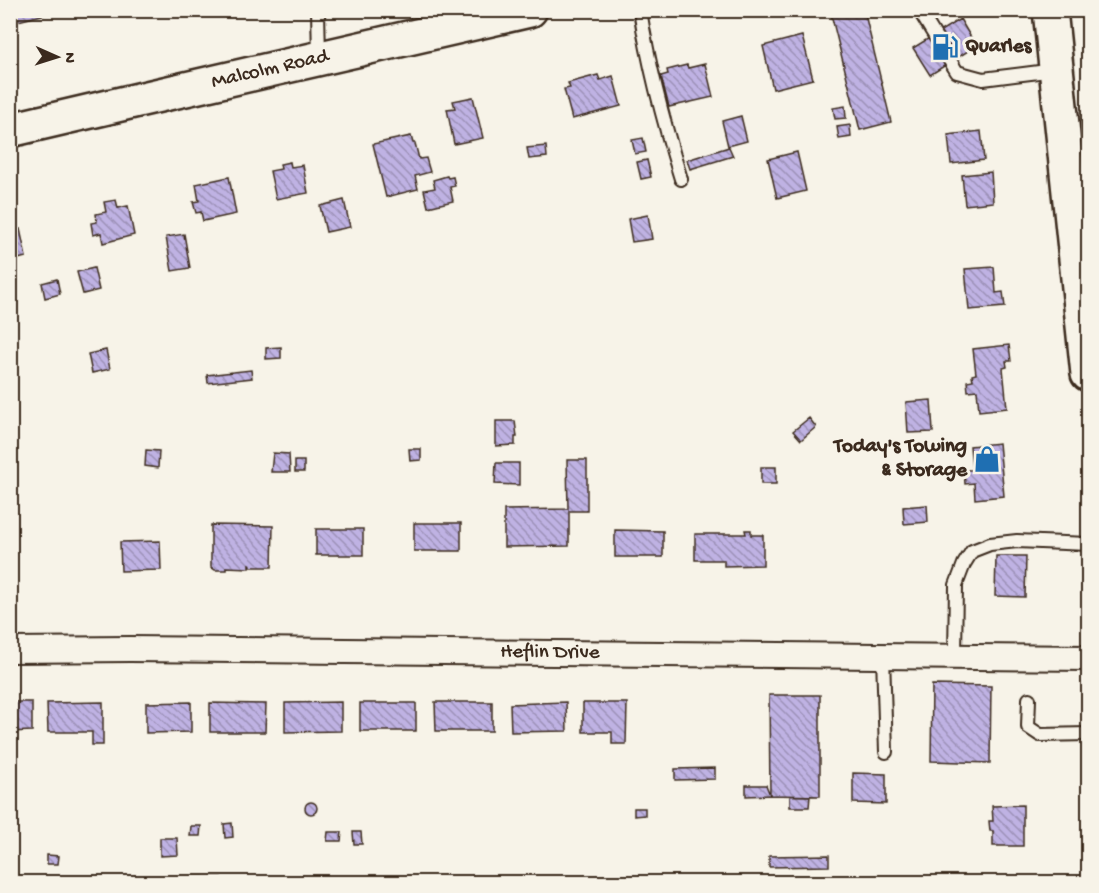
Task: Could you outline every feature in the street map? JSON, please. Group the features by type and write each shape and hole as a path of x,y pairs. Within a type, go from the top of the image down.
{"street":[{"name":"Malcolm Road","path":"10,130 319,58 439,21 530,10"},
{"path":"1050,10 1089,374"},
{"path":"1069,194 1089,229"},
{"name":"Heflin Drive","path":"10,650 142,649 1089,658"}],"lane":[{"path":"318,10 319,58"},
{"path":"640,10 646,52 661,114 681,180"},
{"path":"919,10 957,72 983,79 1056,70"},
{"path":"955,656 956,585 972,551 990,544 1017,541 1089,544"},
{"path":"883,656 886,752"},
{"path":"1029,699 1028,727 1040,735 1089,734"}],"building":[{"path":"10,10 62,10 10,23"},
{"path":"830,10 864,10 891,122 860,130"},
{"name":"Quarles","path":"960,19 976,46 930,75 913,48"},
{"path":"802,36 813,79 773,89 763,46"},
{"path":"705,64 713,97 669,107 661,76 668,74 667,70 687,65 688,68"},
{"path":"598,75 600,80 613,76 621,106 572,119 564,89 570,88 568,83"},
{"path":"473,97 483,138 454,144 447,109 455,108 453,101"},
{"path":"845,106 846,118 835,119 833,108"},
{"path":"741,116 747,141 728,146 722,121"},
{"path":"850,125 851,137 839,139 837,127"},
{"path":"981,131 984,160 951,164 948,135"},
{"path":"411,136 419,159 426,158 430,172 415,176 418,189 386,197 373,144"},
{"path":"643,138 646,152 635,154 632,140"},
{"path":"546,146 547,157 529,159 527,148"},
{"path":"729,147 733,156 690,169 687,160"},
{"path":"797,152 806,191 777,198 768,159"},
{"path":"647,160 651,177 641,179 637,162"},
{"path":"290,162 291,167 303,165 308,193 276,199 270,171 281,169 280,164"},
{"path":"991,172 993,202 965,205 962,175"},
{"path":"447,176 448,178 453,177 455,186 450,187 453,201 428,207 424,190 435,188 433,180"},
{"path":"229,177 236,214 203,221 201,212 196,213 193,202 199,201 196,184"},
{"path":"116,200 118,208 128,206 134,235 103,243 101,233 93,235 91,223 97,222 96,214 106,212 104,202"},
{"path":"344,200 350,227 326,232 320,206"},
{"path":"648,215 652,239 632,242 628,219"},
{"path":"20,229 26,257 10,261 10,231"},
{"path":"184,234 190,268 172,271 166,237"},
{"path":"994,267 996,293 1003,292 1005,307 969,310 965,269"},
{"path":"94,268 99,290 83,294 77,272"},
{"path":"57,279 60,294 45,298 42,283"},
{"path":"1009,345 1011,361 1006,361 1007,367 1003,368 1007,408 979,411 977,390 968,391 967,381 973,380 972,375 976,374 973,349"},
{"path":"281,347 281,358 266,359 266,348"},
{"path":"106,350 110,369 92,373 88,354"},
{"path":"251,370 252,378 208,383 207,375"},
{"path":"931,400 933,432 908,433 906,402"},
{"path":"809,418 816,427 801,440 793,431"},
{"path":"496,421 515,421 517,437 515,437 515,445 496,446"},
{"path":"999,443 1004,496 975,499 974,483 965,484 964,470 972,470 970,446"},
{"path":"409,449 421,449 421,460 410,461"},
{"path":"146,450 159,451 158,468 145,466"},
{"path":"273,453 289,454 290,472 271,472"},
{"path":"567,460 587,460 587,511 569,511 569,546 504,547 504,510 568,509"},
{"path":"295,461 304,461 304,472 295,472"},
{"path":"496,463 519,463 519,485 495,484"},
{"path":"761,467 776,467 776,484 761,484"},
{"path":"927,505 928,522 904,524 903,507"},
{"path":"414,523 461,523 461,551 414,551"},
{"path":"211,525 273,526 272,567 250,567 249,564 249,568 226,567 226,570 215,570 211,567"},
{"path":"316,529 363,529 363,555 316,555"},
{"path":"615,530 663,531 663,557 615,557"},
{"path":"745,530 751,530 751,535 763,535 763,565 724,566 724,560 695,560 695,534 746,534"},
{"path":"160,541 161,570 121,571 120,542"},
{"path":"996,556 1026,556 1025,597 995,596"},
{"path":"932,685 991,686 990,763 931,761"},
{"path":"769,695 820,695 820,796 770,795"},
{"path":"10,702 32,702 32,731 10,732"},
{"path":"103,702 103,745 92,745 92,732 48,732 47,703"},
{"path":"191,702 191,732 146,733 146,703"},
{"path":"341,702 341,731 285,732 285,703"},
{"path":"435,702 492,702 492,731 436,731"},
{"path":"566,702 567,731 511,732 510,704"},
{"path":"210,703 266,704 265,732 210,732"},
{"path":"360,703 416,703 416,731 360,731"},
{"path":"583,703 627,703 626,744 612,744 612,732 583,732"},
{"path":"715,768 715,779 675,780 675,769"},
{"path":"853,773 886,774 886,804 853,803"},
{"path":"746,785 766,785 770,795 746,796"},
{"path":"790,796 810,796 809,807 790,807"},
{"path":"313,802 317,808 313,814 309,814 305,806"},
{"path":"1023,805 1023,846 993,846 993,831 990,831 989,821 993,821 992,806"},
{"path":"634,808 645,808 645,815 634,816"},
{"path":"232,823 233,837 225,838 224,824"},
{"path":"191,826 201,826 200,836 190,836"},
{"path":"328,832 342,832 341,841 327,841"},
{"path":"353,832 361,832 362,844 354,844"},
{"path":"160,838 177,838 178,855 160,856"},
{"path":"47,855 59,856 58,864 47,864"},
{"path":"829,855 829,866 769,867 769,856"},
{"path":"192,877 203,877 203,882 192,882"},
{"path":"210,878 221,878 221,882 210,882"},
{"path":"345,880 345,882 329,882 329,881"},
{"path":"700,881 752,882 700,882"}],"place":[{"name":"Quarles","path":"945,47"},
{"name":"Today's Towing & Storage","path":"987,459"}]}
